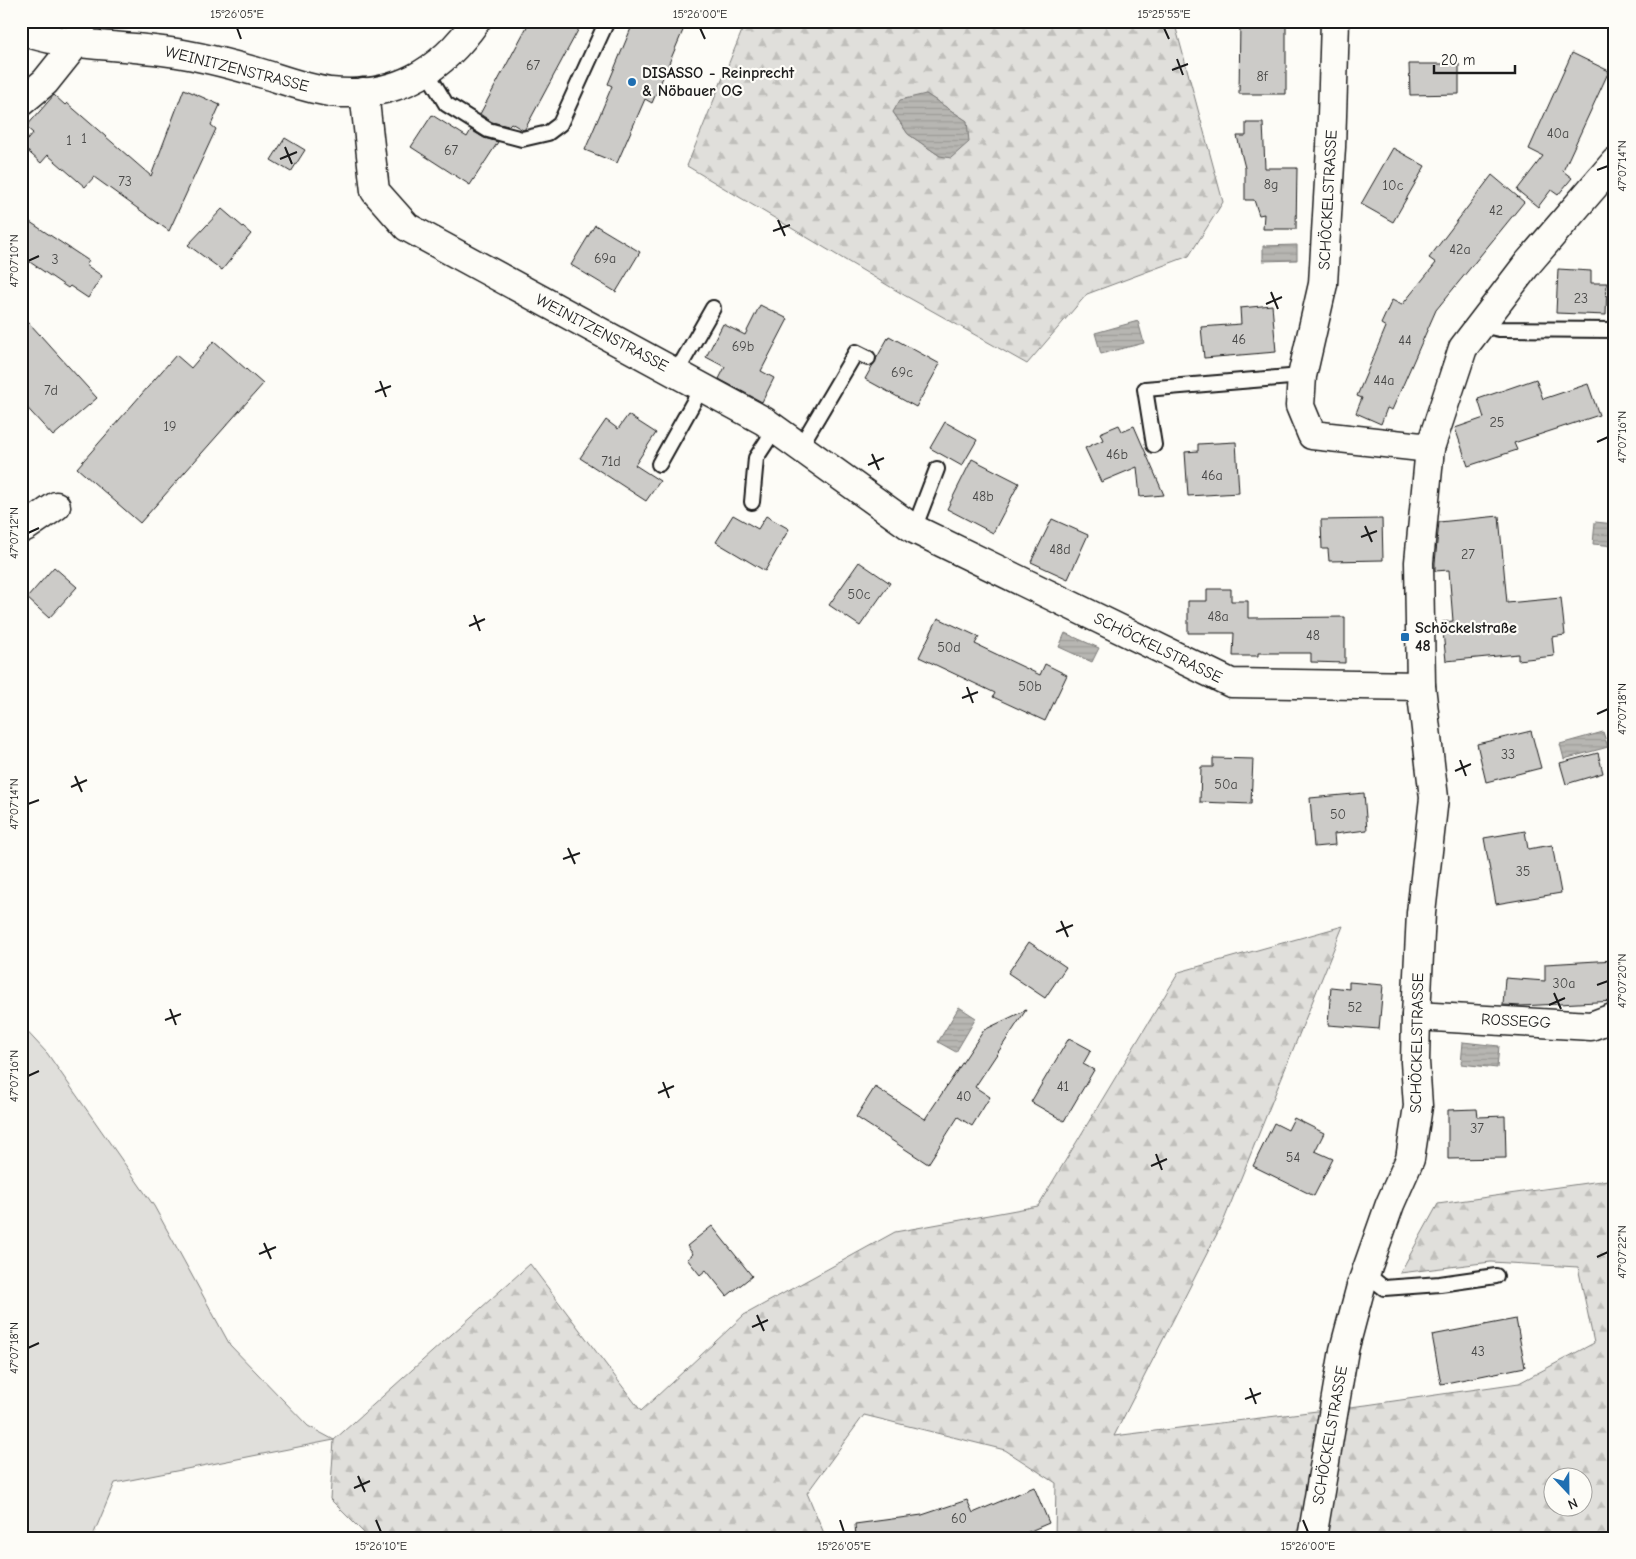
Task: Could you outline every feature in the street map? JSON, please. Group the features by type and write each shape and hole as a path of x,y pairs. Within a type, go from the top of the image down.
{"street":[{"name":"WEINITZENSTRASSE","path":"21,31 49,39 80,32 218,60 330,92 364,92 382,90 411,81 427,72 451,52 476,21"},
{"name":"SCHÖCKELSTRASSE","path":"1334,21 1331,147 1323,284 1302,376 1300,406 1312,435 1430,448"},
{"path":"21,102 45,82 80,32"},
{"name":"WEINITZENSTRASSE","path":"364,92 376,191 407,227 764,421 914,529"},
{"name":"SCHÖCKELSTRASSE","path":"1312,1538 1344,1350 1365,1273 1390,1204 1410,1159 1418,1106 1415,1062 1416,1016 1422,913 1434,798 1421,686 1419,562 1430,448 1463,348 1528,263 1615,162"},
{"path":"21,528 28,526 56,506"},
{"name":"SCHÖCKELSTRASSE","path":"914,529 1231,683 1421,686"},
{"name":"ROSSEGG","path":"1416,1016 1591,1026 1615,1016"}],"lane":[{"path":"427,72 446,104 488,130 522,139 548,132 560,124 607,21"},
{"path":"676,373 713,308"},
{"path":"1481,325 1499,329 1615,330"},
{"path":"800,447 856,352 868,358"},
{"path":"1154,445 1145,389 1302,376"},
{"path":"658,464 702,387"},
{"path":"752,502 756,458 775,429"},
{"path":"914,529 937,470"},
{"path":"1365,1273 1384,1288 1440,1284 1496,1276"}],"green space":[{"path":"746,21 793,21 803,25 806,21 1174,21 1223,202 1189,256 1087,294 1027,364 904,295 687,166","holes":["926,94 967,121 940,156 908,134 893,112"]},
{"path":"1343,926 1224,1220 1114,1436 1366,1405 1519,1383 1594,1343 1578,1267 1491,1262 1400,1273 1438,1204 1615,1179 1615,1538 1055,1538 1056,1483 1005,1450 864,1415 807,1493 826,1538 369,1538 330,1499 334,1440 530,1264 641,1411 744,1315 895,1232 1038,1206 1179,972"},
{"path":"21,1025 47,1053 154,1206 230,1345 308,1426 334,1440 115,1483 92,1538 21,1538"}],"shaded area":[{"path":"926,94 967,121 969,142 951,158 940,156 908,134 893,112 900,100"},
{"path":"1297,245 1297,260 1263,261 1263,246"},
{"path":"1138,321 1144,343 1101,354 1095,333"},
{"path":"1595,522 1615,524 1615,546 1593,544"},
{"path":"1065,633 1099,648 1092,662 1059,647"},
{"path":"1603,732 1608,747 1564,759 1560,744"},
{"path":"959,1007 976,1018 956,1052 938,1042"},
{"path":"1463,1042 1499,1046 1497,1068 1461,1064"}],"building":[{"path":"530,21 583,21 523,130 511,123 508,126 492,122 480,114"},
{"path":"634,21 687,21 652,103 645,99 617,163 585,150 612,86 608,84"},
{"path":"1240,21 1286,21 1286,94 1239,94"},
{"path":"1572,53 1609,71 1563,171 1572,178 1558,195 1551,190 1538,207 1517,190 1543,156 1529,149"},
{"path":"1409,64 1459,64 1459,94 1410,95"},
{"path":"184,89 220,105 211,125 216,129 169,231 94,177 85,187 48,155 41,163 22,146 33,133 26,127 54,95 65,105 67,103 151,176"},
{"path":"432,115 467,137 471,130 484,138 498,142 470,185 411,147"},
{"path":"1246,123 1263,123 1265,168 1297,168 1296,229 1263,229 1264,214 1259,215 1254,200 1245,200 1245,168 1237,136 1246,136"},
{"path":"285,138 305,150 291,172 271,160"},
{"path":"1393,148 1425,166 1393,222 1361,204"},
{"path":"1492,175 1524,202 1436,310 1392,410 1387,408 1381,424 1356,413 1362,398 1357,396 1386,327 1381,324 1392,300 1402,305 1436,263 1429,258"},
{"path":"222,209 251,234 222,270 188,245"},
{"path":"21,216 89,261 86,265 102,276 88,298 70,286 68,288 21,256"},
{"path":"595,225 640,252 616,292 571,265"},
{"path":"1558,269 1591,271 1591,283 1607,283 1606,315 1556,313"},
{"path":"760,305 788,319 761,371 774,378 762,402 719,379 725,367 706,357 723,324 745,335"},
{"path":"1272,305 1276,352 1204,358 1201,327 1241,324 1240,308"},
{"path":"21,314 97,398 53,436 21,401"},
{"path":"889,336 940,364 916,407 865,379"},
{"path":"214,341 263,384 140,523 77,468 176,355 191,368"},
{"path":"1536,379 1543,399 1588,384 1599,415 1514,443 1517,450 1468,466 1455,428 1484,418 1478,399"},
{"path":"628,415 656,433 635,465 660,481 646,501 580,458 606,420 618,429"},
{"path":"945,422 977,440 962,466 930,448"},
{"path":"1119,425 1122,431 1134,426 1164,495 1140,497 1137,467 1101,482 1085,448 1103,440 1100,433"},
{"path":"1236,442 1239,493 1188,496 1185,452 1198,451 1198,444"},
{"path":"972,459 1019,483 993,533 947,509"},
{"path":"733,515 758,529 766,516 789,529 765,571 716,542"},
{"path":"1499,516 1507,603 1561,598 1565,635 1552,637 1554,656 1518,660 1518,654 1446,661 1442,622 1453,621 1449,570 1435,571 1439,522"},
{"path":"1052,519 1088,535 1068,579 1031,562"},
{"path":"1382,519 1383,560 1329,561 1328,549 1322,549 1321,520"},
{"path":"859,562 890,583 860,626 829,605"},
{"path":"54,567 77,587 49,618 27,598"},
{"path":"1207,589 1231,589 1231,601 1248,601 1248,618 1345,617 1345,663 1311,662 1311,653 1258,653 1258,656 1233,656 1234,633 1188,633 1188,601 1207,601"},
{"path":"938,618 979,637 975,644 1040,675 1045,664 1067,675 1045,721 993,697 995,693 919,657"},
{"path":"1531,731 1541,768 1486,782 1477,744"},
{"path":"1598,753 1603,773 1566,784 1560,763"},
{"path":"1213,758 1253,759 1251,804 1200,802 1201,767 1213,767"},
{"path":"1364,793 1367,830 1334,834 1335,845 1314,847 1310,798"},
{"path":"1525,831 1528,849 1552,845 1561,893 1496,904 1484,838"},
{"path":"1029,942 1066,967 1045,998 1008,973"},
{"path":"1615,960 1615,1001 1521,1006 1503,1005 1505,978 1545,981 1545,964"},
{"path":"1349,982 1383,985 1379,1029 1328,1025 1331,987 1349,989"},
{"path":"1026,1010 975,1087 990,1097 972,1126 958,1117 928,1164 856,1117 875,1087 925,1119 984,1030"},
{"path":"1069,1038 1091,1050 1083,1064 1094,1070 1064,1121 1031,1102"},
{"path":"1477,1109 1478,1117 1505,1116 1506,1158 1448,1159 1448,1110"},
{"path":"1294,1118 1324,1133 1315,1151 1333,1159 1314,1196 1253,1166 1274,1123 1288,1130"},
{"path":"712,1226 752,1276 727,1296 706,1270 700,1275 687,1259 693,1254 687,1246"},
{"path":"1516,1319 1525,1367 1441,1384 1432,1335"},
{"path":"1034,1487 1049,1523 1014,1538 856,1538 855,1524 922,1515 967,1500 973,1513"}],"place":[{"name":"DISASSO - Reinprecht & Nöbauer OG","path":"632,82"},
{"name":"Schöckelstraße 48","path":"1405,637"}]}
